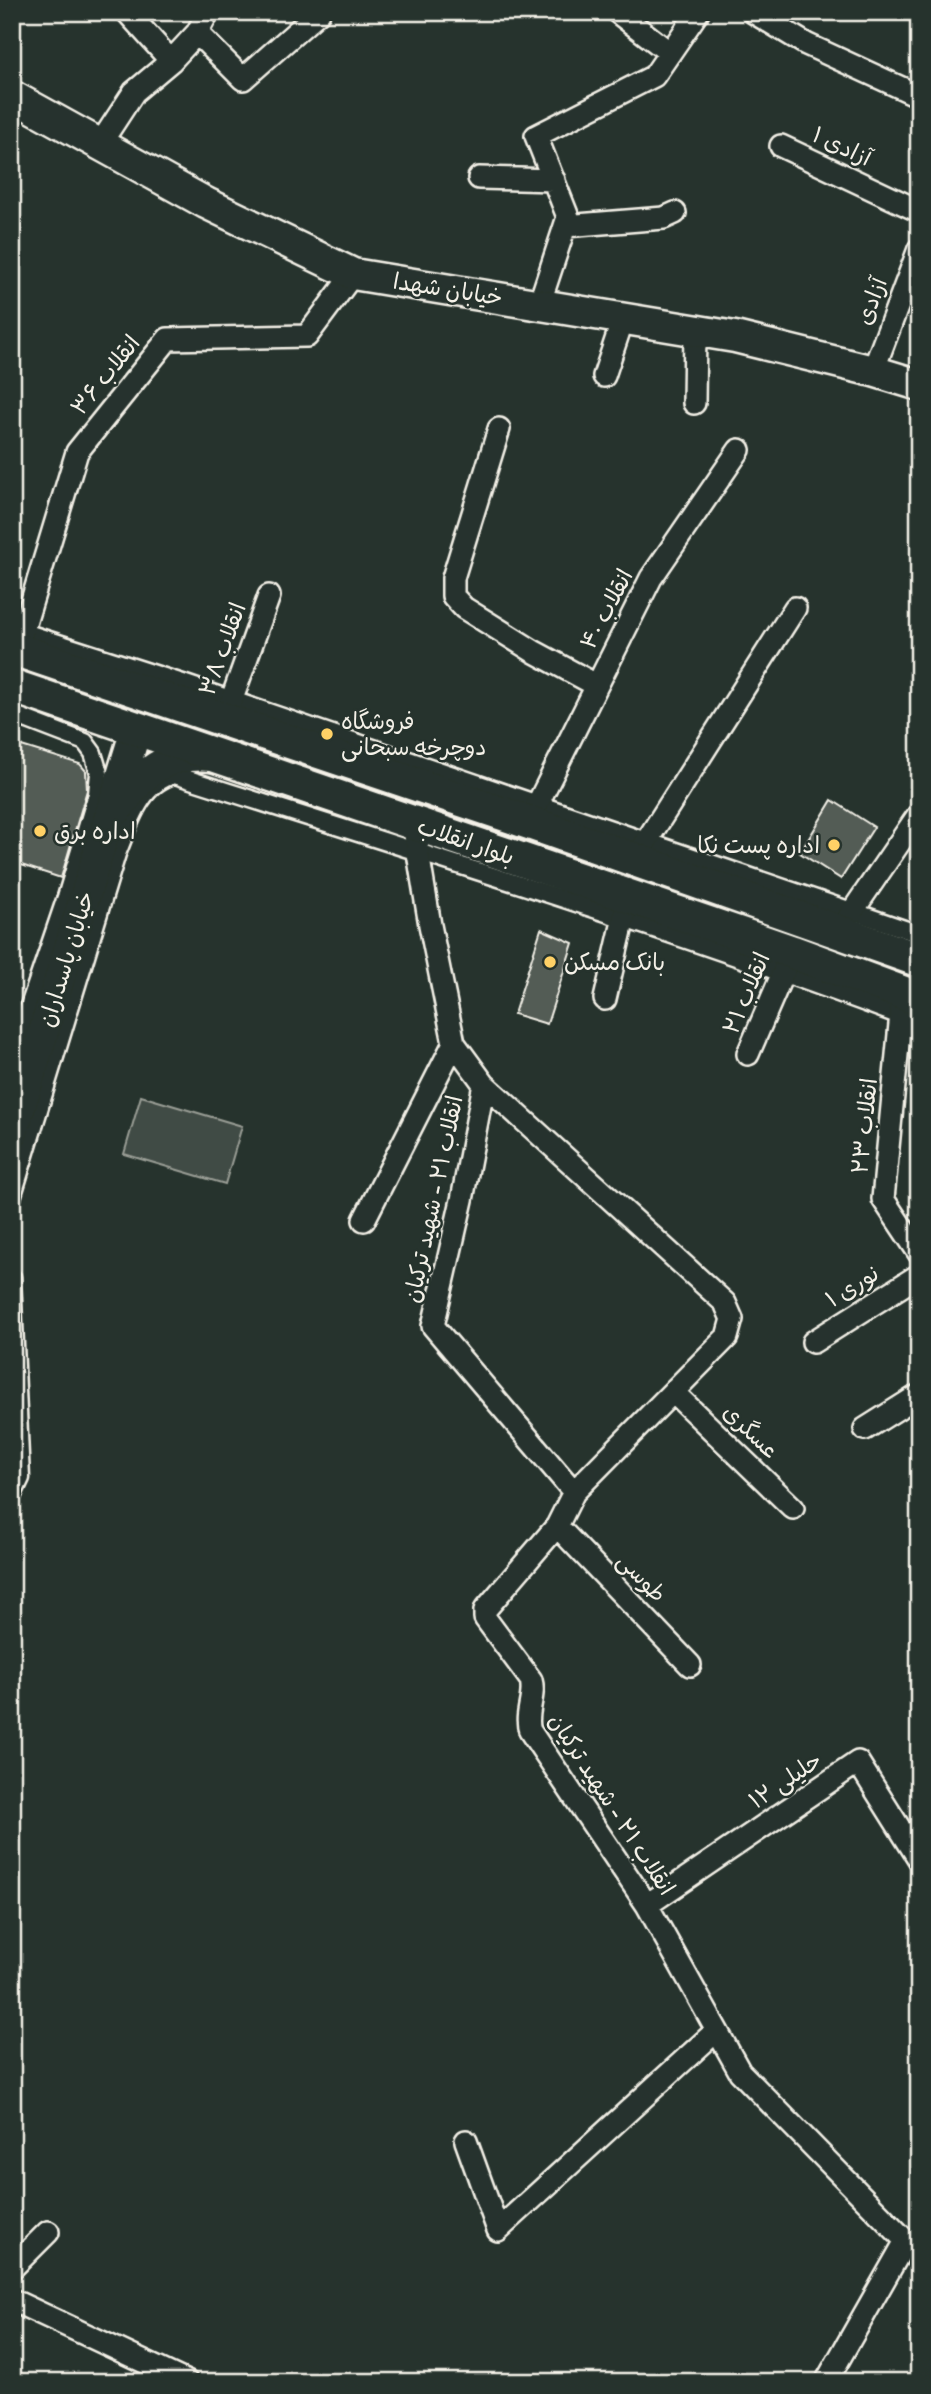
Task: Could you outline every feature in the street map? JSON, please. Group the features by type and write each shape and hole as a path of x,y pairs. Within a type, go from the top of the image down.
{"main road":[{"name":"خیابان شهدا","path":"12,96 206,204 353,274 735,337 919,385"},
{"name":"بلوار انقلاب","path":"16,639 148,694 227,711 846,921 919,960"},
{"name":"بلوار انقلاب","path":"12,687 213,756 415,838 787,963 910,1008"},
{"path":"136,730 148,694"},
{"name":"خیابان پاسداران","path":"12,1134 136,730"},
{"path":"107,824 141,778 149,772 178,757 191,754 213,756"}],"street":[{"path":"127,12 171,61"},
{"path":"100,144 134,92 171,61 197,33 208,12"},
{"path":"197,33 243,79 319,12"},
{"path":"617,12 670,52"},
{"path":"539,304 568,217 536,136 654,76 698,12"},
{"path":"753,12 806,44 919,96"},
{"name":"آزادی ۱","path":"781,146 919,211"},
{"path":"479,178 554,180"},
{"path":"565,226 664,218 675,213"},
{"name":"آزادی","path":"873,371 919,249"},
{"name":"انقلاب ۳۶","path":"16,639 76,452 168,339 307,336 353,274"},
{"path":"604,376 624,319"},
{"path":"694,403 695,331"},
{"path":"499,429 453,578 453,596 464,608 533,651 596,685"},
{"name":"انقلاب ۴۰","path":"537,805 651,578 740,450"},
{"name":"انقلاب ۳۸","path":"227,711 269,596"},
{"path":"16,639 183,683 227,711 537,805 640,850 795,608"},
{"path":"12,714 85,742 93,753 99,773 97,794 66,897 12,1056"},
{"path":"12,1198 117,854 135,811 151,788 159,781 175,775 415,838"},
{"path":"919,814 846,921 919,934"},
{"name":"انقلاب ۲۱ - شهید ترکیان","path":"415,838 454,1044 484,1084 433,1326 574,1492 557,1525 485,1610 485,1618 531,1680 533,1686 527,1722 530,1731 647,1905 740,2072 912,2243"},
{"path":"605,999 626,908"},
{"name":"انقلاب ۲۱","path":"748,1054 787,963"},
{"name":"انقلاب ۲۳","path":"910,1008 883,1199 919,1253"},
{"path":"363,1220 454,1044"},
{"path":"484,1084 725,1303 732,1319 727,1337 574,1492"},
{"name":"نوری ۱","path":"813,1342 919,1275"},
{"path":"12,1277 21,1478 12,1497"},
{"name":"عسگری","path":"673,1392 793,1508"},
{"path":"865,1429 919,1395"},
{"name":"طوسی","path":"557,1525 690,1665"},
{"name":"حلیلی ۱۲","path":"647,1905 858,1762 919,1859"},
{"path":"466,2140 498,2230 716,2031"},
{"path":"12,2268 48,2232"},
{"path":"826,2382 912,2243"},
{"path":"12,2300 187,2382"}],"shaded area":[{"path":"141,1096 242,1126 225,1184 124,1154"}],"building":[{"path":"15,744 80,764 86,771 87,790 61,878 12,862 12,753"},
{"path":"832,800 874,827 841,879 800,853"},
{"path":"541,929 573,943 547,1024 514,1014"}],"place":[{"name":"فروشگاه دوچرخه سبحانی","path":"327,734"},
{"name":"اداره برق","path":"40,831"},
{"name":"اداره پست نکا","path":"834,845"},
{"name":"بانک مسکن","path":"550,962"}]}
